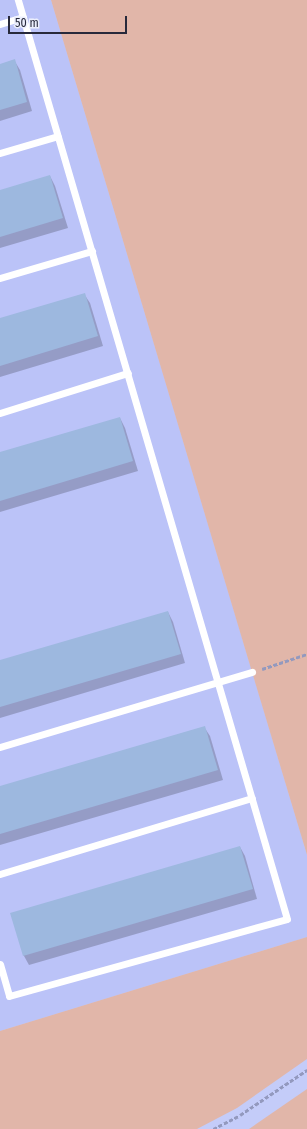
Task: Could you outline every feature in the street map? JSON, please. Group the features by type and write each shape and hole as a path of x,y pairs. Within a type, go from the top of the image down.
{"lane":[{"path":"0,964 9,996 287,919 219,682 18,0"},
{"path":"0,24 23,17"},
{"path":"0,153 58,136"},
{"path":"0,278 92,251"},
{"path":"0,413 128,373"},
{"path":"0,747 252,672"},
{"path":"0,874 252,798"}],"path":[{"path":"252,672 307,654"},
{"path":"213,1129 240,1115 307,1070"}],"shaded area":[{"path":"0,0 51,0 307,855 307,937 0,1031"},
{"path":"51,0 307,0 307,855 252,672"},
{"path":"307,937 307,1059 237,1108 197,1129 0,1129 0,1031"},
{"path":"307,1089 307,1129 249,1129"}],"building":[{"path":"15,59 27,102 0,110 0,64"},
{"path":"50,175 63,218 0,237 0,190"},
{"path":"85,293 98,336 0,366 0,318"},
{"path":"120,417 133,461 0,501 0,452"},
{"path":"168,611 181,654 0,707 0,660"},
{"path":"205,726 218,770 0,834 0,786"},
{"path":"240,846 253,889 23,956 10,913"}]}
